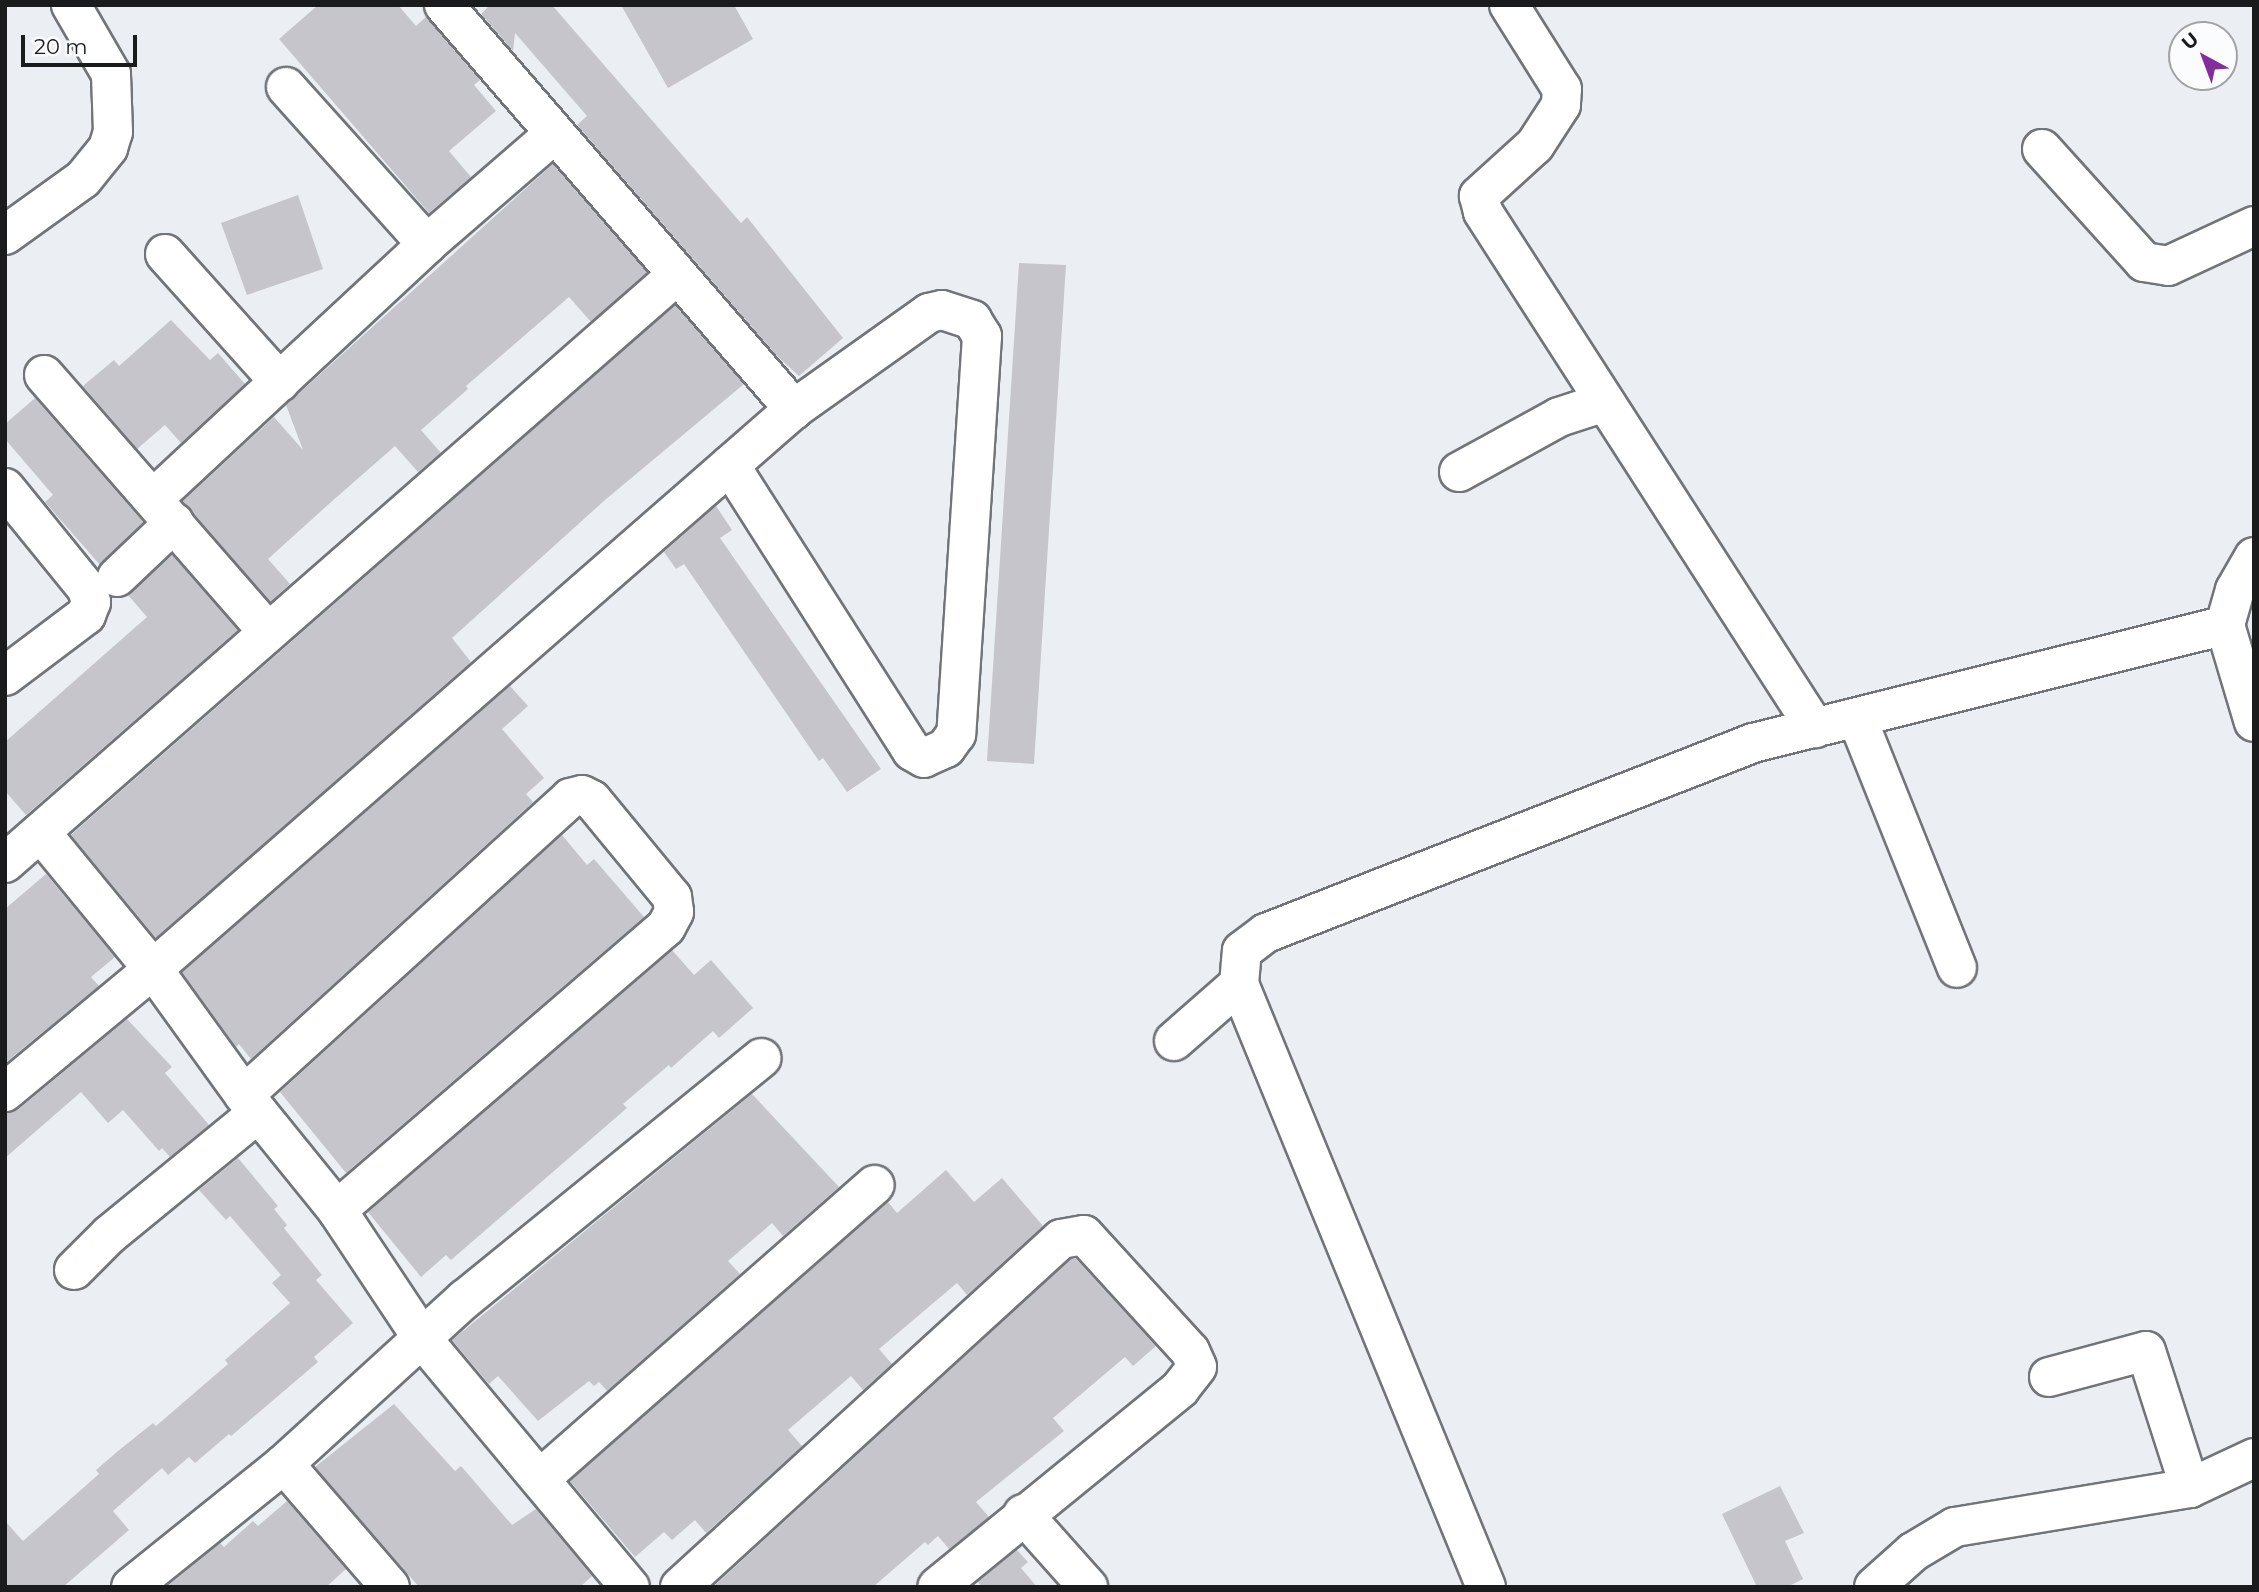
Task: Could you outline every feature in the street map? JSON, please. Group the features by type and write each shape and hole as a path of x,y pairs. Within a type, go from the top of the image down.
{"street":[{"path":"5,235 83,179 108,148 113,132 111,74 71,5"},
{"path":"444,5 793,409"},
{"path":"1509,5 1562,89 1561,105 1535,145 1479,196 1483,212 1815,728"},
{"path":"286,87 427,244"},
{"path":"117,577 164,511 280,382 427,244 554,134"},
{"path":"2042,149 2144,262 2168,266 2254,226"},
{"path":"165,254 280,382"},
{"path":"5,863 42,834 267,631 677,275"},
{"path":"5,1092 153,969 793,409 929,313 942,310 961,314 972,320 982,336 956,734 939,754 924,758 912,751 730,465"},
{"path":"44,375 267,631"},
{"path":"1459,472 1559,417 1605,402"},
{"path":"5,488 87,589 91,602 86,615 5,676"},
{"path":"2254,557 2235,590 2225,625 2254,722"},
{"path":"1486,1587 1239,984 1242,951 1266,933 1753,743 2225,625"},
{"path":"1857,718 1956,968"},
{"path":"74,1270 570,798 582,795 592,800 672,897 674,912 666,927 337,1210"},
{"path":"42,834 153,969 251,1104 337,1210 424,1341 630,1587"},
{"path":"1174,1041 1239,984"},
{"path":"131,1587 284,1464 424,1341 465,1299 762,1058"},
{"path":"541,1478 875,1185"},
{"path":"680,1587 1061,1239 1075,1233 1093,1243 1191,1351 1197,1367 1180,1389 1023,1514 937,1587"},
{"path":"2049,1377 2146,1350 2190,1488"},
{"path":"1874,1587 1913,1552 1955,1527 2190,1488 2254,1458"},
{"path":"284,1464 390,1587"},
{"path":"1023,1514 1088,1587"}],"building":[{"path":"318,5 398,5 416,26 426,17 480,80 474,85 496,111 449,151 471,177 429,213 279,39"},
{"path":"490,5 552,5 741,223 747,217 843,338 799,376 777,356 577,125 587,116 515,33 513,51 481,14"},
{"path":"621,5 734,5 753,39 668,88"},
{"path":"553,164 647,272 591,322 569,297 466,386 468,389 421,430 441,453 418,472 395,446 268,559 290,584 270,602 183,501 274,417 303,450 286,405"},
{"path":"298,195 323,269 247,295 221,223"},
{"path":"1019,263 1066,265 1034,764 987,761"},
{"path":"675,305 744,384 605,500 452,638 471,662 156,938 71,835"},
{"path":"171,320 210,360 218,353 245,384 181,443 165,425 137,449 83,386 114,360 119,366"},
{"path":"35,398 143,522 100,565 45,502 53,495 5,439 5,424"},
{"path":"716,506 732,530 720,538 881,769 847,792 823,758 819,761 684,564 676,569 664,552"},
{"path":"172,555 238,630 26,815 5,791 5,742 147,617 128,595"},
{"path":"510,686 528,706 502,729 544,778 526,794 533,802 251,1059 239,1044 236,1047 182,972"},
{"path":"562,835 587,865 594,859 644,917 346,1173 280,1092"},
{"path":"46,874 115,957 91,977 99,986 5,1063 5,909"},
{"path":"672,950 694,975 711,960 753,1008 719,1038 713,1031 671,1068 669,1065 623,1104 627,1108 451,1260 446,1255 421,1277 368,1212"},
{"path":"127,1019 172,1067 165,1073 209,1125 170,1157 162,1148 159,1151 123,1110 108,1123 81,1092 5,1158 5,1113 19,1109"},
{"path":"752,1094 839,1187 783,1236 772,1223 728,1261 740,1274 607,1391 599,1382 594,1386 589,1381 538,1421 498,1376 489,1384 452,1340"},
{"path":"238,1158 278,1206 274,1209 287,1225 284,1228 322,1275 316,1280 353,1323 314,1357 318,1362 231,1436 229,1434 195,1463 189,1457 168,1475 162,1468 113,1511 129,1530 63,1587 5,1587 5,1521 23,1541 99,1474 96,1470 153,1423 156,1426 228,1364 225,1360 290,1303 272,1283 281,1275 230,1216 226,1220 199,1190"},
{"path":"946,1170 974,1202 1002,1178 1043,1226 967,1295 957,1283 879,1349 892,1364 863,1390 851,1376 788,1430 802,1446 706,1533 695,1520 672,1540 664,1532 635,1557 570,1481 888,1202 897,1213"},
{"path":"1071,1259 1076,1259 1156,1346 1133,1366 1125,1357 1053,1418 1064,1431 976,1502 989,1517 949,1549 938,1536 928,1545 925,1542 873,1587 713,1587"},
{"path":"394,1404 455,1471 461,1466 512,1525 536,1509 592,1576 580,1587 419,1587 315,1467"},
{"path":"1780,1486 1804,1533 1785,1541 1803,1579 1787,1587 1757,1587 1722,1514"},
{"path":"287,1501 346,1569 326,1587 166,1587 220,1543 224,1547 253,1521 258,1526"},
{"path":"1017,1550 1028,1562 1021,1568 1037,1587 982,1587 978,1582"}]}
